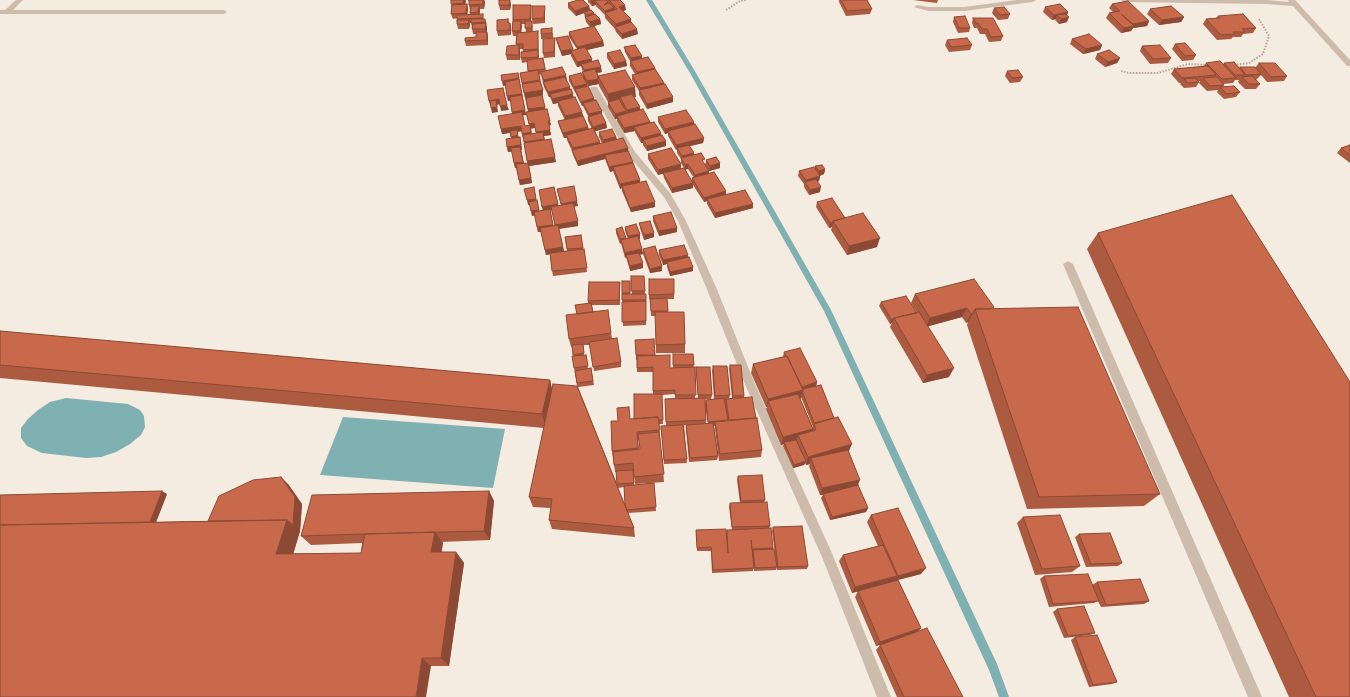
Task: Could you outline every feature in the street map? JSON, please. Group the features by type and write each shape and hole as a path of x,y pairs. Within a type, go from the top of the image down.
{"street":[{"path":"3,12 20,0"},
{"path":"917,7 928,9 964,9 1033,0"},
{"path":"1124,0 1293,2 1350,64"},
{"path":"3,12 224,12"},
{"path":"594,89 632,154 667,195 682,221 711,287 749,382 827,555 884,697"},
{"path":"1068,264 1255,697"}],"path":[{"path":"726,10 740,1 746,0"},
{"path":"1234,65 1249,62 1263,54 1269,36 1258,17 1245,1"},
{"path":"1122,70 1130,73 1158,73 1188,64 1212,65"}],"water":[{"path":"66,398 128,404 140,410 144,416 145,427 141,435 130,444 116,452 101,457 86,458 42,453 27,446 21,438 21,428 28,419 50,402"},
{"path":"343,417 505,429 493,488 320,475"}],"building":[{"path":"451,0 464,0 463,3 451,4"},
{"path":"469,0 483,0 483,4 469,5"},
{"path":"499,0 510,0 509,5 499,5"},
{"path":"583,0 589,6 575,11 568,3"},
{"path":"606,0 608,2 604,5 609,3 614,8 605,11 595,1"},
{"path":"609,0 620,0 625,5 619,7 631,19 616,24 605,13 617,9"},
{"path":"841,0 867,0 872,9 847,11"},
{"path":"1128,1 1149,21 1133,24 1121,14 1134,26 1124,28 1109,13 1120,11 1112,4"},
{"path":"467,4 466,13 451,14 452,5"},
{"path":"1060,4 1068,12 1054,15 1045,7"},
{"path":"513,5 531,5 530,19 513,20"},
{"path":"471,6 479,6 478,12 470,13"},
{"path":"532,6 545,6 544,18 532,19"},
{"path":"1171,6 1184,17 1162,20 1150,9"},
{"path":"1004,7 1010,14 1000,15 994,8"},
{"path":"591,10 594,13 587,15 584,12"},
{"path":"483,14 483,18 457,19 457,15"},
{"path":"595,14 600,19 590,22 585,17"},
{"path":"1065,14 1069,17 1061,19 1057,15"},
{"path":"1243,14 1256,28 1242,29 1245,32 1233,32 1235,34 1221,35 1206,19 1220,18 1218,16"},
{"path":"965,16 970,28 959,28 954,17"},
{"path":"973,18 993,18 1003,36 991,37 987,29 982,29"},
{"path":"471,19 485,19 485,22 471,23"},
{"path":"508,19 508,23 510,23 510,30 497,31 497,20"},
{"path":"457,20 469,20 468,24 457,24"},
{"path":"513,21 521,21 520,31 512,31"},
{"path":"525,21 532,21 532,28 525,28"},
{"path":"631,22 637,29 622,34 615,27"},
{"path":"486,23 485,29 472,29 473,24"},
{"path":"594,26 603,41 577,47 569,32"},
{"path":"552,28 552,33 541,34 541,29"},
{"path":"538,31 538,49 523,50 523,44 516,44 517,33"},
{"path":"476,32 487,32 487,40 465,41 465,38 476,37"},
{"path":"1089,34 1102,45 1086,49 1072,39"},
{"path":"568,36 573,49 561,51 556,38"},
{"path":"555,38 554,52 543,53 543,39"},
{"path":"967,38 972,45 951,47 947,40"},
{"path":"1185,43 1196,55 1185,56 1175,44"},
{"path":"519,45 519,55 506,55 507,46"},
{"path":"635,45 642,56 631,58 624,47"},
{"path":"1160,45 1171,58 1153,59 1142,46"},
{"path":"585,47 592,59 577,62 571,51"},
{"path":"538,50 538,57 521,58 521,52"},
{"path":"620,50 626,61 614,64 607,53"},
{"path":"1109,50 1120,58 1108,62 1097,54"},
{"path":"648,57 655,68 637,72 630,61"},
{"path":"543,58 545,69 528,71 527,60"},
{"path":"598,60 601,67 584,70 581,64"},
{"path":"1220,61 1236,78 1222,79 1206,63"},
{"path":"1234,62 1245,75 1235,75 1224,63"},
{"path":"1259,63 1275,63 1287,76 1271,77"},
{"path":"1208,66 1216,75 1182,78 1174,69"},
{"path":"562,67 566,75 544,80 540,72"},
{"path":"1240,67 1255,67 1261,74 1246,75"},
{"path":"595,69 598,79 587,81 582,72"},
{"path":"655,69 664,83 640,88 632,75"},
{"path":"538,70 540,80 522,83 520,73"},
{"path":"625,70 635,87 608,94 598,76"},
{"path":"1018,70 1023,77 1012,78 1007,71"},
{"path":"518,73 519,78 502,81 501,75"},
{"path":"581,73 587,84 574,87 569,76"},
{"path":"1252,76 1260,84 1249,84 1242,77"},
{"path":"565,77 570,87 548,92 543,82"},
{"path":"1217,77 1224,85 1210,86 1203,78"},
{"path":"1195,78 1199,82 1188,83 1184,79"},
{"path":"519,79 522,94 507,96 505,82"},
{"path":"540,81 543,90 524,93 522,84"},
{"path":"665,84 673,97 647,104 639,90"},
{"path":"588,86 594,98 581,102 575,89"},
{"path":"1234,86 1240,92 1227,94 1220,87"},
{"path":"503,88 507,105 500,106 499,99 489,101 487,90"},
{"path":"571,89 573,94 552,99 550,94"},
{"path":"632,94 640,107 627,110 620,97"},
{"path":"522,95 525,110 512,112 510,97"},
{"path":"542,95 545,107 528,109 526,98"},
{"path":"575,97 582,112 565,116 558,101"},
{"path":"619,99 626,111 615,114 608,102"},
{"path":"496,100 497,107 491,108 490,101"},
{"path":"596,100 602,111 589,114 583,103"},
{"path":"547,109 550,121 548,121 550,130 536,132 534,123 529,124 526,112"},
{"path":"643,109 650,122 624,128 617,116"},
{"path":"686,110 694,122 665,129 658,117"},
{"path":"522,112 525,126 530,125 531,132 522,134 521,126 501,129 498,116"},
{"path":"601,113 606,123 593,127 588,117"},
{"path":"583,116 588,127 563,133 558,121"},
{"path":"654,122 661,133 641,138 634,127"},
{"path":"695,124 704,138 676,145 668,131"},
{"path":"593,128 600,142 573,148 566,135"},
{"path":"612,129 616,137 603,140 599,132"},
{"path":"517,130 518,135 511,137 510,131"},
{"path":"543,132 544,139 524,142 523,135"},
{"path":"662,135 666,141 647,146 643,140"},
{"path":"520,137 521,145 507,147 506,139"},
{"path":"623,138 628,148 577,161 572,150"},
{"path":"551,139 555,157 527,161 524,143"},
{"path":"689,145 694,153 682,156 677,148"},
{"path":"1350,145 1350,155 1341,148"},
{"path":"520,147 523,162 514,163 511,148"},
{"path":"671,148 681,164 658,170 648,154"},
{"path":"628,151 633,162 609,167 605,155"},
{"path":"701,153 705,159 702,160 709,171 695,175 688,164 685,165 681,158"},
{"path":"716,157 720,163 710,166 706,160"},
{"path":"528,163 531,178 519,180 516,164"},
{"path":"633,163 640,180 620,184 613,167"},
{"path":"822,165 825,169 819,171 815,166"},
{"path":"814,167 820,176 806,180 799,171"},
{"path":"684,168 693,183 672,188 663,173"},
{"path":"714,172 726,191 704,198 692,178"},
{"path":"816,179 821,187 810,190 805,182"},
{"path":"646,181 655,202 630,208 622,186"},
{"path":"574,186 577,201 561,204 557,189"},
{"path":"534,187 536,199 527,200 524,189"},
{"path":"554,187 558,204 542,207 539,190"},
{"path":"745,190 753,204 715,213 707,199"},
{"path":"1232,195 1350,382 1350,697 1316,697 1098,233"},
{"path":"832,198 845,218 830,223 817,202"},
{"path":"537,200 539,210 531,211 529,202"},
{"path":"573,203 578,221 555,225 551,207"},
{"path":"550,209 553,225 537,227 534,212"},
{"path":"671,212 677,228 659,231 653,216"},
{"path":"863,213 880,238 849,246 833,221"},
{"path":"650,221 654,233 644,235 639,223"},
{"path":"636,224 640,234 628,236 625,227"},
{"path":"558,225 563,247 545,250 540,228"},
{"path":"622,227 626,238 620,239 616,229"},
{"path":"581,235 583,248 567,249 565,237"},
{"path":"638,236 642,249 625,253 621,240"},
{"path":"684,245 688,255 663,260 659,250"},
{"path":"655,246 662,266 650,269 643,249"},
{"path":"584,249 587,268 552,271 550,253"},
{"path":"639,253 643,263 630,266 626,255"},
{"path":"689,257 693,267 670,272 667,262"},
{"path":"631,276 644,276 645,291 631,291"},
{"path":"649,279 674,279 674,294 649,295"},
{"path":"974,279 994,307 990,309 975,309 971,314 967,308 930,318 915,294"},
{"path":"622,281 630,281 630,293 622,293"},
{"path":"589,282 620,282 619,300 588,301"},
{"path":"622,294 646,294 646,300 622,300"},
{"path":"906,296 917,313 891,319 881,302"},
{"path":"667,298 668,311 651,311 650,299"},
{"path":"646,301 646,321 622,322 622,302"},
{"path":"591,303 593,312 577,314 575,305"},
{"path":"1078,307 1160,494 1039,497 975,309"},
{"path":"608,310 611,333 569,339 566,315"},
{"path":"655,312 684,312 685,344 656,345"},
{"path":"919,312 954,368 927,375 894,318"},
{"path":"0,331 550,380 542,414 0,365"},
{"path":"617,338 621,362 593,367 589,342"},
{"path":"654,339 655,355 636,355 635,340"},
{"path":"583,344 584,353 573,355 572,345"},
{"path":"800,348 817,382 802,387 784,352"},
{"path":"673,354 693,354 694,365 673,365"},
{"path":"586,355 588,366 574,368 572,356"},
{"path":"670,355 670,368 695,367 696,395 675,395 675,390 653,391 653,367 637,368 637,356"},
{"path":"787,356 803,390 768,399 753,364"},
{"path":"730,365 741,365 744,396 733,396"},
{"path":"713,366 727,366 730,395 715,396"},
{"path":"696,367 710,367 712,395 698,395"},
{"path":"591,368 593,381 577,383 575,371"},
{"path":"553,384 577,386 634,528 549,520 552,499 529,497"},
{"path":"821,385 834,418 814,423 803,393 803,389"},
{"path":"634,394 662,394 663,420 659,420 658,417 634,419"},
{"path":"798,394 813,429 783,437 768,401"},
{"path":"752,397 756,418 729,420 726,399"},
{"path":"705,398 706,420 666,422 665,399"},
{"path":"724,398 728,420 708,422 706,400"},
{"path":"629,407 630,419 658,417 660,430 637,432 638,448 612,451 611,421 618,421 617,408"},
{"path":"838,417 852,444 808,457 798,435 816,430 814,424"},
{"path":"757,418 762,450 720,454 715,422"},
{"path":"713,423 718,456 690,458 686,425"},
{"path":"683,425 687,459 664,460 661,426"},
{"path":"659,432 664,474 634,477 633,463 614,465 613,452 640,449 638,434"},
{"path":"796,440 806,461 794,465 784,442"},
{"path":"848,450 860,480 822,488 811,458"},
{"path":"633,470 634,483 617,484 616,471"},
{"path":"762,475 765,500 741,501 738,476"},
{"path":"281,477 295,497 293,525 287,520 208,521 219,496 253,480"},
{"path":"654,483 656,507 627,510 625,505 624,486"},
{"path":"858,485 868,508 832,517 823,494"},
{"path":"162,491 150,522 0,525 0,495"},
{"path":"489,491 484,531 301,536 312,495"},
{"path":"767,502 770,526 732,527 730,503"},
{"path":"898,508 926,568 898,576 871,515"},
{"path":"1060,515 1080,566 1042,569 1023,517"},
{"path":"287,520 276,554 361,553 365,534 435,532 431,552 456,552 441,658 422,658 416,697 0,697 0,525"},
{"path":"802,526 808,566 778,567 773,527"},
{"path":"771,528 773,548 752,549 751,540 754,568 713,570 711,547 697,548 696,530 726,529 728,553 727,530"},
{"path":"1110,533 1122,563 1091,564 1079,534"},
{"path":"883,545 897,576 855,587 843,555"},
{"path":"774,549 777,567 755,568 753,550"},
{"path":"1088,574 1099,601 1053,604 1044,576"},
{"path":"1140,579 1149,601 1106,605 1097,582"},
{"path":"898,580 921,628 880,642 858,591"},
{"path":"1084,606 1095,633 1068,636 1057,609"},
{"path":"927,628 963,697 904,697 880,645"},
{"path":"1097,635 1117,682 1093,685 1075,637"}],"waterway":[{"path":"649,0 693,73 827,310 993,668 1004,697"}]}
